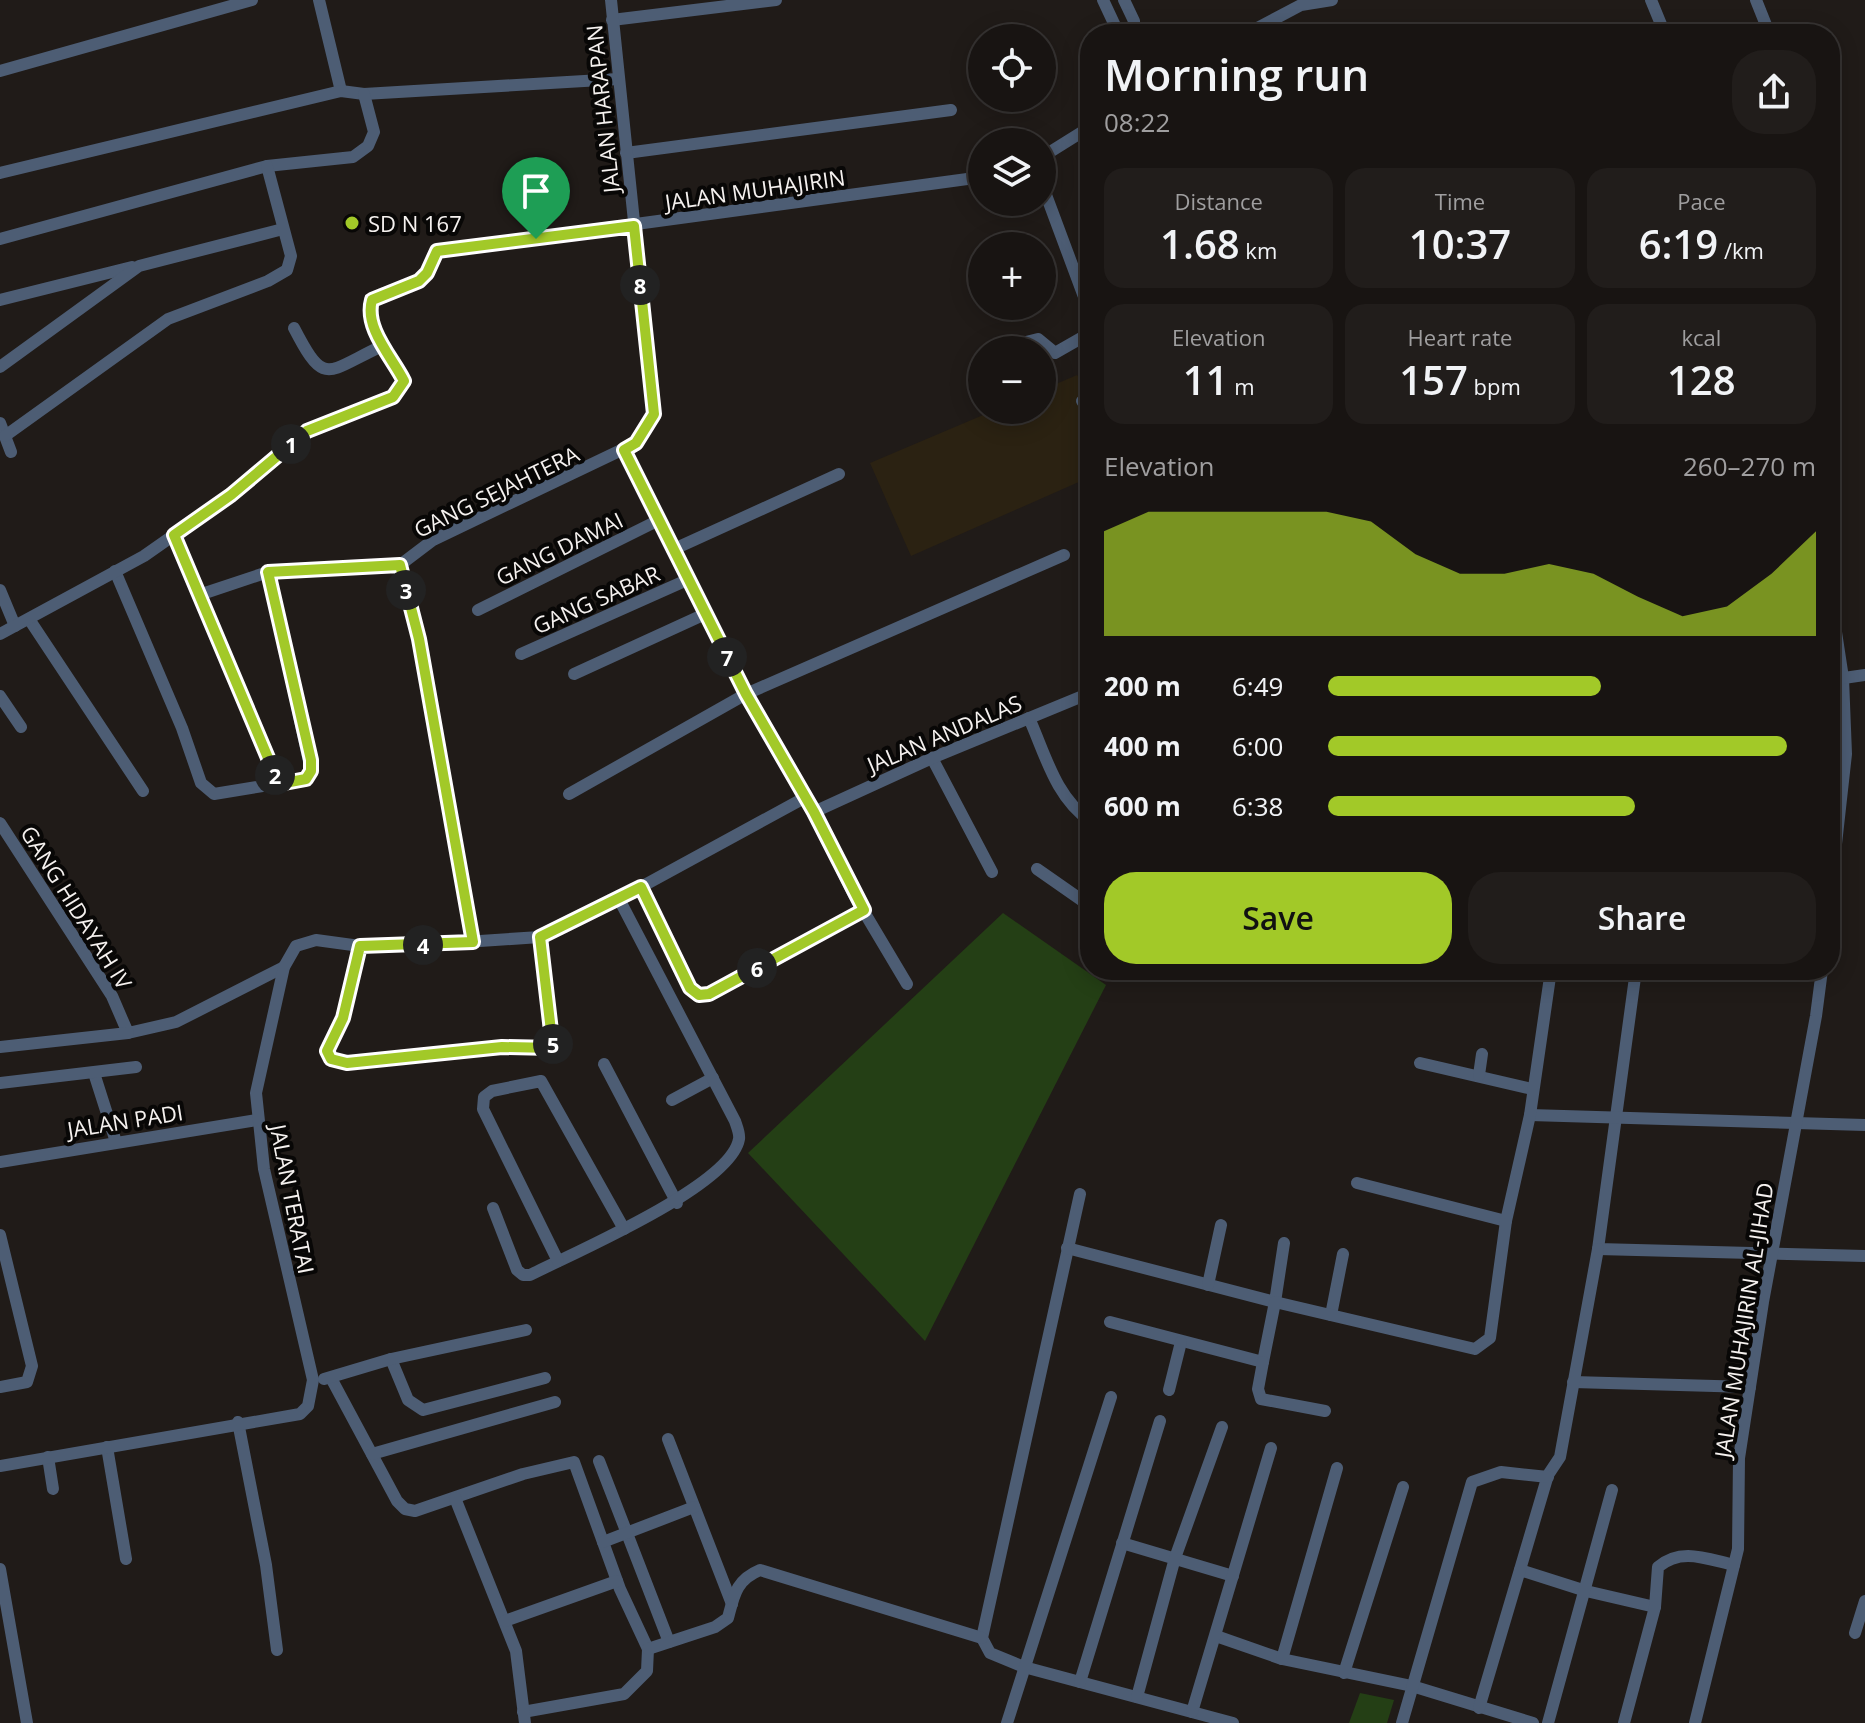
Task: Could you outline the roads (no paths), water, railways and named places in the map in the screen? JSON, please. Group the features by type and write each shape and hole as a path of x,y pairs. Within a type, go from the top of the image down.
{"street":[{"path":"0,71 252,0"},
{"path":"319,0 341,91"},
{"name":"JALAN HARAPAN","path":"611,0 654,414 636,443 624,450"},
{"path":"612,20 776,0"},
{"path":"1103,0 1114,24"},
{"path":"1124,0 1133,24"},
{"path":"1264,24 1301,3 1332,0"},
{"path":"1651,0 1661,24"},
{"path":"1756,0 1766,24"},
{"path":"0,173 341,91 364,94 618,79"},
{"path":"0,239 267,166 353,157 374,132 364,94"},
{"path":"626,153 951,110"},
{"path":"1056,148 1080,133"},
{"path":"5,436 168,319 287,270 291,256 267,166"},
{"name":"JALAN MUHAJIRIN","path":"382,346 369,310 372,300 419,281 427,273 437,251 968,179"},
{"path":"1054,216 1080,286"},
{"path":"0,300 283,229"},
{"path":"0,367 139,266"},
{"path":"0,634 174,535 231,495 307,431 393,397 404,381 382,346 331,370 320,369 314,365 294,328"},
{"path":"1056,352 1080,339"},
{"path":"0,423 11,452"},
{"path":"624,450 746,694 806,797 864,910 907,984"},
{"name":"GANG SEJAHTERA","path":"199,595 268,572 400,565 433,540 624,450"},
{"path":"672,550 839,474"},
{"name":"GANG DAMAI","path":"478,610 657,521"},
{"path":"174,535 279,784"},
{"path":"569,794 746,694 1064,555"},
{"path":"400,565 419,639 473,942"},
{"path":"115,571 206,789 214,794 306,779 311,771 268,572"},
{"name":"GANG SABAR","path":"521,654 687,580"},
{"path":"0,590 15,626"},
{"path":"574,674 705,614"},
{"path":"29,619 143,791"},
{"path":"1840,679 1865,675"},
{"path":"0,696 21,727"},
{"name":"JALAN ANDALAS","path":"814,812 932,758 1080,697"},
{"path":"1840,704 1846,754 1840,808"},
{"path":"1029,718 1059,790 1080,814"},
{"path":"932,758 992,872"},
{"path":"0,1047 128,1033 176,1022 284,967 296,946 316,940 360,946 540,937 619,899 806,797"},
{"name":"GANG HIDAYAH IV","path":"0,823 112,996 128,1033"},
{"path":"1037,869 1080,899"},
{"path":"641,887 690,988 699,995 709,994 864,910"},
{"path":"493,1208 517,1270 523,1275 677,1203 733,1153 740,1137 713,1078 619,899"},
{"path":"360,946 343,1018 327,1051 331,1059 347,1063 502,1047 553,1048 540,937"},
{"name":"JALAN TERATAI","path":"284,967 256,1093 257,1120 280,1248 313,1380"},
{"path":"1067,1248 1275,1302 1475,1349 1484,1345 1490,1338 1506,1221 1530,1115 1549,980"},
{"path":"1479,1708 1548,1477 1560,1457 1598,1249 1635,980"},
{"name":"JALAN MUHAJIRIN AL-JIHAD","path":"1695,1723 1738,1549 1739,1458 1820,980"},
{"path":"1479,1075 1482,1054"},
{"path":"1420,1063 1532,1089"},
{"path":"604,1064 677,1203"},
{"path":"0,1083 136,1067"},
{"path":"94,1073 116,1142"},
{"path":"672,1100 713,1078"},
{"path":"558,1261 483,1109 484,1097 492,1091 541,1081 624,1229"},
{"path":"1530,1115 1865,1125"},
{"name":"JALAN PADI","path":"0,1162 257,1120"},
{"path":"1357,1183 1506,1221"},
{"path":"1080,1194 982,1638 990,1653 1024,1667 1233,1723"},
{"path":"1208,1285 1221,1225"},
{"path":"0,1235 32,1366 27,1382 0,1387"},
{"path":"1284,1243 1258,1389 1261,1399 1325,1411"},
{"path":"1598,1249 1865,1256"},
{"path":"1331,1315 1343,1254"},
{"path":"1110,1322 1263,1362"},
{"path":"0,1466 238,1422 300,1414 308,1406 313,1380 331,1378 391,1359 526,1330"},
{"path":"1169,1390 1181,1342"},
{"path":"391,1359 408,1400 423,1410 545,1378"},
{"path":"331,1378 405,1509 415,1511 523,1474 574,1462 617,1581 648,1649 647,1671 624,1694 524,1717 516,1651 455,1498"},
{"path":"1573,1382 1750,1387"},
{"path":"1007,1723 1111,1397"},
{"path":"372,1454 555,1402"},
{"path":"1080,1682 1160,1421"},
{"path":"238,1422 266,1565 277,1650"},
{"path":"1137,1697 1175,1558 1222,1427"},
{"path":"668,1439 732,1604"},
{"path":"107,1447 126,1559"},
{"path":"1192,1712 1271,1448"},
{"path":"48,1457 53,1489"},
{"path":"599,1461 669,1642"},
{"path":"1282,1659 1337,1468"},
{"path":"1402,1723 1472,1482 1501,1472 1548,1477"},
{"path":"1344,1673 1403,1487"},
{"path":"1548,1723 1612,1490"},
{"path":"603,1542 694,1507"},
{"path":"1122,1543 1233,1576"},
{"path":"1624,1723 1655,1607 1658,1567 1671,1556 1687,1555 1734,1565"},
{"path":"0,1569 27,1723"},
{"path":"648,1649 715,1627 728,1618 743,1577 760,1570 982,1638"},
{"path":"1520,1570 1586,1591 1655,1607"},
{"path":"505,1621 617,1581"},
{"path":"1855,1633 1865,1601"},
{"path":"1216,1636 1282,1659 1412,1686 1533,1723"}],"place":[{"name":"SD N 167","path":"352,223"}]}
